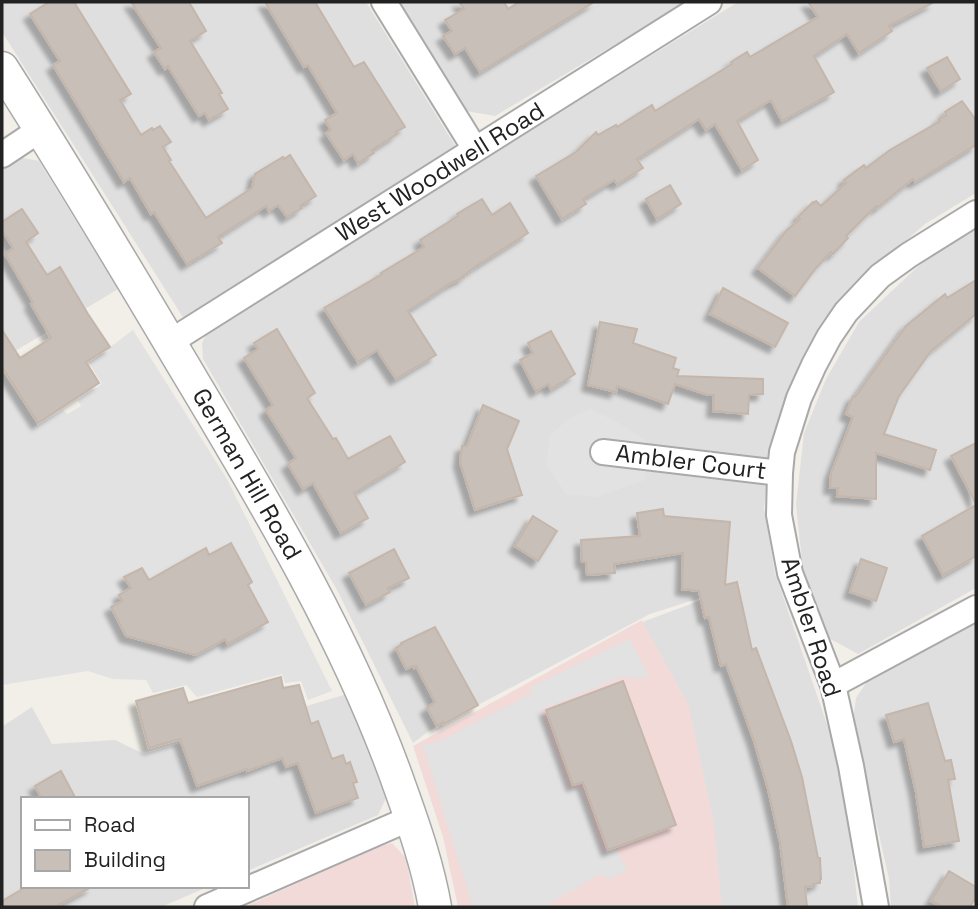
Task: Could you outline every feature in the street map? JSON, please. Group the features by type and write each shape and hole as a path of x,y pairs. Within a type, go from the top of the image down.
{"street":[{"path":"383,2 475,149"},
{"name":"West Woodwell Road","path":"170,342 709,2"},
{"name":"German Hill Road","path":"2,68 258,490 337,637 377,726 411,818 435,907"},
{"path":"2,155 41,129"},
{"name":"Ambler Road","path":"876,907 851,766 833,685 790,573 779,515 782,452 799,398 829,337 846,312 880,276 976,213"},
{"name":"Ambler Court","path":"603,452 780,473"},
{"path":"833,685 976,608"},
{"path":"206,907 411,818"}],"shaded area":[{"path":"2,2 366,2 456,147 184,319 2,32"},
{"path":"392,2 686,2 495,116 466,111 444,86"},
{"path":"738,2 976,2 976,193 925,224 850,290 803,363 772,442 764,508 775,573 843,771 858,907 712,907 631,634 645,621 747,583 650,614 429,731 413,743 337,590 203,359 202,343 209,329"},
{"path":"18,157 39,161 118,289 2,359 2,167"},
{"path":"976,228 976,588 858,654 823,635 803,571 796,504 804,433 826,379 859,322 929,256"},
{"path":"133,330 227,479 332,691 308,700 301,681 285,683 282,674 197,697 186,685 153,693 146,680 113,679 88,671 2,685 2,371 38,425 63,410 67,414 81,406 78,400 102,384 89,363"},
{"path":"590,409 647,441 645,480 596,497 566,494 546,464 550,435 571,417"},
{"path":"642,620 689,706 714,824 722,907 458,907 443,837 413,746"},
{"path":"976,622 976,907 891,907 889,879 853,720 856,698 868,680"},
{"path":"629,639 649,675 641,679 623,676 541,710 569,788 582,789 602,850 617,850 627,870 609,879 601,874 548,904 550,907 473,907 423,745 438,742 531,694 531,687"},
{"path":"347,694 378,769 386,798 378,815 248,871 248,797 21,797 21,888 205,888 161,907 2,907 2,724 3,726 32,707 52,744 115,740 144,754"},
{"path":"392,843 406,858 415,907 245,907 374,848"}],"building":[{"path":"49,2 74,2 131,94 120,100 141,135 160,126 171,142 163,147 171,160 169,161 206,218 252,188 255,174 290,155 316,196 287,217 278,205 269,211 266,206 218,237 222,243 187,264 154,212 151,214 130,178 124,182 53,65 60,61 30,14"},
{"path":"131,2 189,2 206,31 190,41 222,93 219,94 228,109 209,120 205,113 199,116 168,66 165,69 154,52 161,48"},
{"path":"265,2 315,2 354,67 364,62 405,127 358,163 353,154 344,160 326,133 331,130 325,120 337,113 308,65 304,67"},
{"path":"459,2 504,2 508,9 519,2 594,2 480,72 465,48 455,54 443,36 452,31 445,20 464,9"},
{"path":"808,2 934,2 889,26 892,31 859,53 847,34 814,56 834,92 782,121 771,100 737,121 758,160 742,170 715,124 706,130 699,119 637,159 643,168 617,184 614,180 583,199 586,204 562,219 536,176 576,152 596,132 598,135 616,125 617,127 652,105 655,111 747,52 750,57 818,17"},
{"path":"947,57 960,79 941,91 927,68"},
{"path":"962,101 976,120 976,145 915,182 913,179 877,208 876,206 846,236 848,238 833,254 831,252 816,268 795,296 758,268 786,231 813,202 816,201 821,206 846,183 844,180 864,165 866,168 890,150 940,121 939,119 946,115 945,112"},
{"path":"670,185 681,204 657,219 646,199"},
{"path":"482,199 492,215 510,203 528,233 408,311 436,355 396,379 377,350 358,362 324,308 424,247 420,240"},
{"path":"22,209 38,233 26,242 47,275 60,267 110,347 86,362 99,383 38,423 2,367 2,330 20,358 51,338 5,254 13,248 2,230 2,222"},
{"path":"976,280 976,314 931,351 899,396 884,434 936,450 930,470 876,453 876,499 837,496 838,488 830,488 831,474 853,417 846,414 853,396 855,397 906,326 945,294 947,298"},
{"path":"723,288 788,323 775,347 710,314"},
{"path":"600,322 637,329 633,343 676,358 673,368 679,370 677,376 763,379 763,394 749,395 748,414 713,411 714,395 675,384 668,404 617,386 616,392 588,385"},
{"path":"277,329 315,393 307,398 348,459 390,436 405,462 354,493 368,518 341,533 313,483 303,489 288,464 296,458 266,410 273,405 244,358 258,349 254,343"},
{"path":"551,331 575,374 551,389 548,384 536,391 520,360 533,353 528,343"},
{"path":"483,405 519,421 507,449 522,495 475,510 460,462 462,446 467,446"},
{"path":"976,443 976,504 951,456"},
{"path":"976,505 976,556 943,575 922,536"},
{"path":"663,509 664,516 730,522 725,585 737,582 752,650 756,648 802,777 820,858 820,883 805,887 807,907 788,907 780,842 754,741 726,664 721,666 709,617 705,618 699,591 682,589 683,553 614,564 615,573 587,575 586,562 582,562 581,540 640,536 637,513"},
{"path":"533,516 557,531 538,561 515,546"},
{"path":"231,543 252,582 248,585 268,622 228,644 225,639 196,655 126,636 111,607 122,601 119,595 131,588 124,577 142,568 149,580 206,548 209,555"},
{"path":"394,549 409,578 388,588 390,592 366,605 349,573"},
{"path":"861,559 887,568 876,601 850,592"},
{"path":"435,627 478,705 437,726 427,708 435,702 416,666 406,669 396,648"},
{"path":"281,677 283,688 299,685 311,724 318,721 332,759 343,755 346,764 350,762 357,782 353,783 358,798 316,813 298,763 286,767 282,758 197,786 180,739 149,748 136,701 183,688 188,703"},
{"path":"623,681 676,825 608,850 583,782 573,785 546,710"},
{"path":"928,703 945,761 951,760 955,779 948,780 959,841 924,847 916,792 904,739 894,742 886,715"},
{"path":"61,771 75,797 41,797 35,786"},
{"path":"949,871 976,887 976,897 970,907 942,907 931,901"},
{"path":"25,888 89,888 55,907 2,907 2,901"}]}
